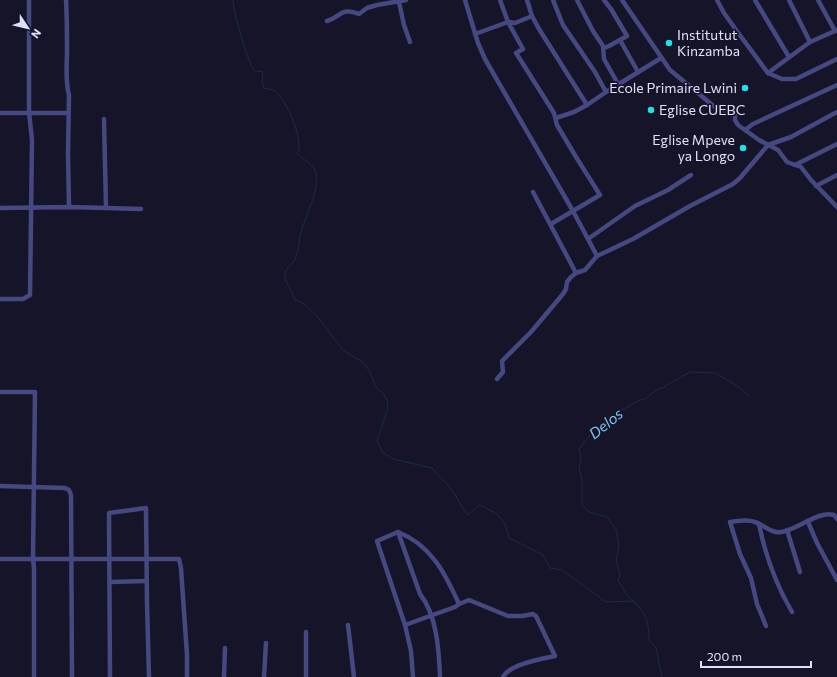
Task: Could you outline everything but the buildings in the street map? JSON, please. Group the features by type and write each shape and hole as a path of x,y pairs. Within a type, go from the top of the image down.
{"street":[{"path":"0,299 23,299 30,295 30,184 32,140 29,112 29,0"},
{"path":"66,0 67,88 70,96 68,113 69,207"},
{"path":"466,0 475,34 485,59 574,211 597,256"},
{"path":"500,0 508,22 523,49 516,52 518,56 556,118 555,121 557,125 600,195 551,224"},
{"path":"527,0 532,16 587,105"},
{"path":"553,0 563,25 606,92"},
{"path":"577,0 604,48 604,59 618,84"},
{"path":"604,0 627,36 604,48"},
{"path":"622,0 670,70 722,113 727,114 735,112 736,123 768,145 778,150 787,162 801,167 816,186 836,205"},
{"path":"717,0 724,13 768,72 782,79 796,79 837,59"},
{"path":"755,0 790,57"},
{"path":"789,0 810,42"},
{"path":"768,72 810,42 836,31 818,0"},
{"path":"327,21 344,11 350,10 359,14 367,8 376,5 403,1 404,25 410,42"},
{"path":"475,34 508,22 515,23 532,16"},
{"path":"620,40 638,72"},
{"path":"556,118 574,112 587,105 661,58"},
{"path":"745,130 753,124 837,85"},
{"path":"497,379 503,372 502,361 531,332 566,289 567,282 576,273 585,270 597,256 633,239 690,206 733,184 740,178 768,145 791,137 837,112"},
{"path":"0,113 68,113"},
{"path":"104,119 106,208"},
{"path":"795,165 837,144"},
{"path":"816,186 837,174"},
{"path":"588,239 635,206 668,190 691,175"},
{"path":"533,192 576,273"},
{"path":"0,208 69,207 141,209"},
{"path":"0,392 35,392 33,558 34,677"},
{"path":"0,486 65,488 69,490 71,495 72,677"},
{"path":"110,677 109,513 146,508 146,580 149,677"},
{"path":"766,626 757,604 751,578 740,554 730,522 743,520 781,532 817,517 831,514 836,516 837,519"},
{"path":"808,522 817,544 837,580"},
{"path":"759,524 768,557 783,596 792,612"},
{"path":"787,530 800,572"},
{"path":"413,677 411,651 405,625 377,541 398,532 405,535 431,554 447,578 459,604"},
{"path":"398,532 420,594 426,602 432,616 440,664 440,677"},
{"path":"0,559 179,559 182,568 187,677"},
{"path":"110,582 146,580"},
{"path":"405,625 432,616 469,600 503,615 522,616 533,614 536,616 555,656 526,663 509,670 503,677"},
{"path":"348,625 354,677"},
{"path":"306,632 306,677"},
{"path":"264,677 266,643"},
{"path":"224,677 225,648"}],"waterway":[{"path":"233,0 238,25 252,66 255,71 263,72 262,82 264,88 273,90 278,94 287,108 295,126 299,142 299,150 297,154 311,165 316,173 316,188 314,196 301,232 296,257 286,271 286,279 295,300 303,303 316,315 343,350 364,363 370,372 376,387 382,392 387,400 388,408 377,441 382,452 393,459 432,468 452,490 468,515 479,505 496,514 503,520 509,538 543,555 550,568 562,570 606,602 634,601"},
{"name":"Delos","path":"662,677 656,648 649,640 646,618 641,609 628,597 622,585 618,581 620,574 616,561 619,546 616,529 607,517 589,512 582,505 582,480 579,468 581,458 579,449 593,431 614,417 618,412 640,400 645,399 658,389 690,372 716,373 740,388 750,397"}],"place":[{"name":"Institutut Kinzamba","path":"669,43"},
{"name":"Ecole Primaire Lwini","path":"745,88"},
{"name":"Eglise CUEBC","path":"651,110"},
{"name":"Eglise Mpeve ya Longo","path":"743,148"}]}
